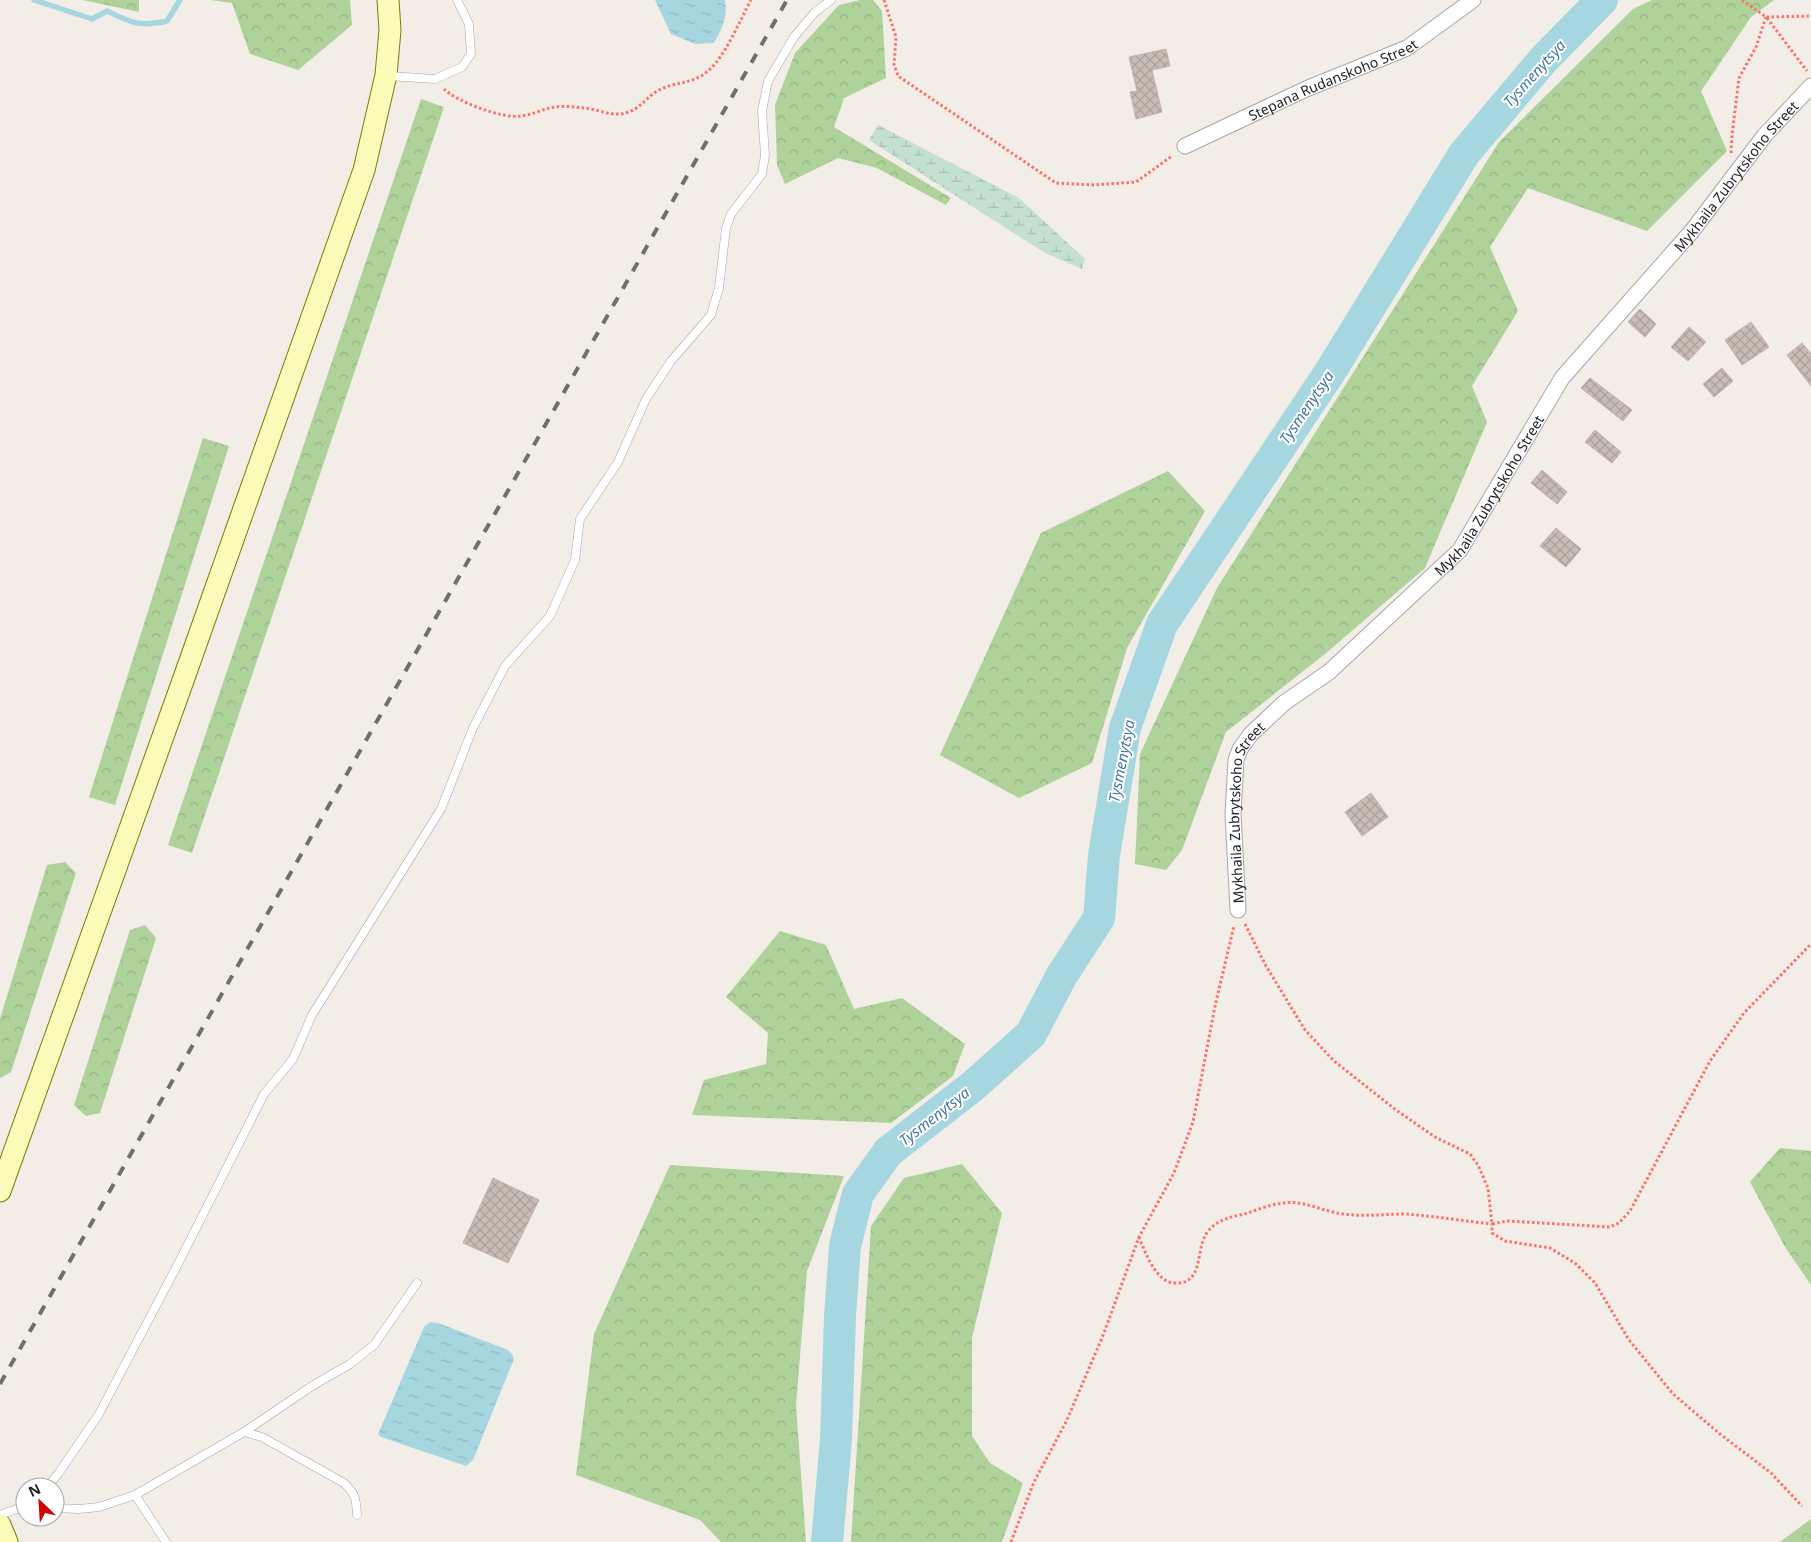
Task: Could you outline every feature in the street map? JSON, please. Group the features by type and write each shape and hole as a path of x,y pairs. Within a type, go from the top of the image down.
{"main road":[{"path":"0,1191 364,170 386,76 390,30 388,0"},
{"path":"0,1525 7,1542"}],"street":[{"name":"Stepana Rudanskoho Street","path":"1185,146 1306,89 1408,48 1473,0"},
{"name":"Mykhaila Zubrytskoho Street","path":"1238,910 1233,814 1235,769 1240,749 1251,734 1284,703 1329,672 1460,550 1562,378 1692,231 1765,135 1811,86"}],"lane":[{"path":"386,76 435,79 462,68 471,54 469,24 457,0"},
{"path":"55,1477 99,1414 180,1262 264,1094 293,1059 312,1015 441,809 473,728 506,666 550,616 575,560 580,519 618,462 646,399 671,361 711,315 719,288 726,228 731,214 762,174 765,156 762,111 768,81 794,37 816,12 831,0"},
{"path":"65,1508 99,1507 136,1495 244,1432 312,1386 350,1364 374,1346 417,1283"},
{"path":"244,1432 262,1437 344,1483 354,1492 356,1515"},
{"path":"136,1495 166,1542"},
{"path":"0,1515 15,1510"}],"path":[{"path":"435,79 448,92 462,100 511,116 523,116 553,107 586,108 626,114 636,109 656,91 696,80 709,70 718,60 751,0"},
{"path":"884,0 896,37 894,64 898,76 1056,183 1094,185 1136,182 1185,146"},
{"path":"1742,0 1766,17 1811,76"},
{"path":"1766,17 1811,16"},
{"path":"1730,181 1732,135 1739,78 1756,47 1766,17"},
{"path":"1238,910 1266,966 1305,1030 1334,1061 1396,1110 1435,1137 1470,1154 1474,1159 1488,1188 1492,1233 1505,1242 1550,1248 1574,1263 1595,1283 1628,1340 1673,1394 1720,1434 1771,1473 1802,1506"},
{"path":"1011,1542 1034,1482 1067,1420 1104,1333 1139,1237 1174,1173 1193,1122 1214,1006 1238,910"},
{"path":"1139,1237 1149,1261 1163,1280 1173,1283 1186,1282 1197,1271 1201,1246 1209,1229 1220,1220 1285,1202 1302,1204 1342,1214 1373,1216 1404,1214 1492,1224 1508,1221 1610,1227 1619,1223 1630,1211 1710,1061 1744,1013 1811,944"},
{"path":"1013,1536 1015,1542"}],"green space":[{"path":"83,0 139,0 139,12"},
{"path":"210,0 350,0 352,25 298,70 250,54 232,3"},
{"path":"860,0 873,0 882,11 886,78 844,98 834,127 951,198 946,205 877,168 838,158 785,184 777,165 775,105 795,53 839,5"},
{"path":"1652,0 1774,0 1751,17 1701,91 1727,151 1647,231 1528,188 1490,247 1518,311 1472,386 1487,422 1425,568 1325,654 1226,732 1182,850 1166,870 1135,864 1140,754 1217,588 1499,142 1633,9"},
{"path":"421,99 444,107 192,853 168,845"},
{"path":"878,125 1019,198 1085,259 1082,269 1045,253 869,140"},
{"path":"203,438 229,446 115,805 89,797"},
{"path":"1168,471 1205,511 1127,648 1092,763 1019,798 940,755 1041,533"},
{"path":"65,862 76,873 11,1072 0,1078 0,1019 47,865"},
{"path":"145,925 156,938 100,1113 86,1116 74,1105 130,930"},
{"path":"780,931 826,945 854,1009 902,998 965,1044 953,1076 891,1123 692,1115 704,1080 766,1064 768,1033 726,997"},
{"path":"1780,1148 1811,1151 1811,1285 1785,1247 1750,1182"},
{"path":"962,1164 1002,1213 972,1338 972,1436 990,1463 1023,1483 1002,1542 851,1542 871,1226 904,1178"},
{"path":"670,1165 844,1176 807,1271 796,1405 806,1542 721,1542 700,1520 576,1475 594,1334"},
{"path":"1811,1519 1811,1542 1780,1542"}],"water":[{"path":"655,0 725,0 726,12 724,23 714,43 695,44 671,34"},
{"path":"430,1322 438,1323 508,1350 514,1359 473,1460 466,1466 381,1437 378,1434 424,1327"}],"building":[{"path":"1166,49 1170,66 1152,70 1162,112 1136,119 1130,92 1137,91 1129,57"},
{"path":"1640,309 1656,324 1645,337 1628,322"},
{"path":"1751,322 1769,347 1742,365 1725,340"},
{"path":"1689,327 1706,342 1688,361 1671,347"},
{"path":"1802,343 1811,354 1811,386 1787,355"},
{"path":"1722,368 1733,381 1714,397 1703,384"},
{"path":"1590,378 1632,410 1623,421 1581,388"},
{"path":"1595,430 1621,452 1612,463 1585,442"},
{"path":"1542,470 1567,492 1557,504 1531,483"},
{"path":"1556,528 1581,549 1566,567 1540,546"},
{"path":"1371,793 1388,817 1362,836 1345,812"},
{"path":"493,1178 539,1200 508,1263 463,1243"}],"waterway":[{"path":"34,0 92,19 107,11 142,24 167,21 180,0"},
{"name":"Tysmenytsya","path":"827,1542 836,1440 840,1316 845,1246 858,1194 888,1152 973,1086 1031,1034 1062,975 1099,918 1104,855 1125,728 1162,624 1330,372 1464,154 1544,59 1602,0"}],"railway":[{"path":"0,1384 787,0"}]}
